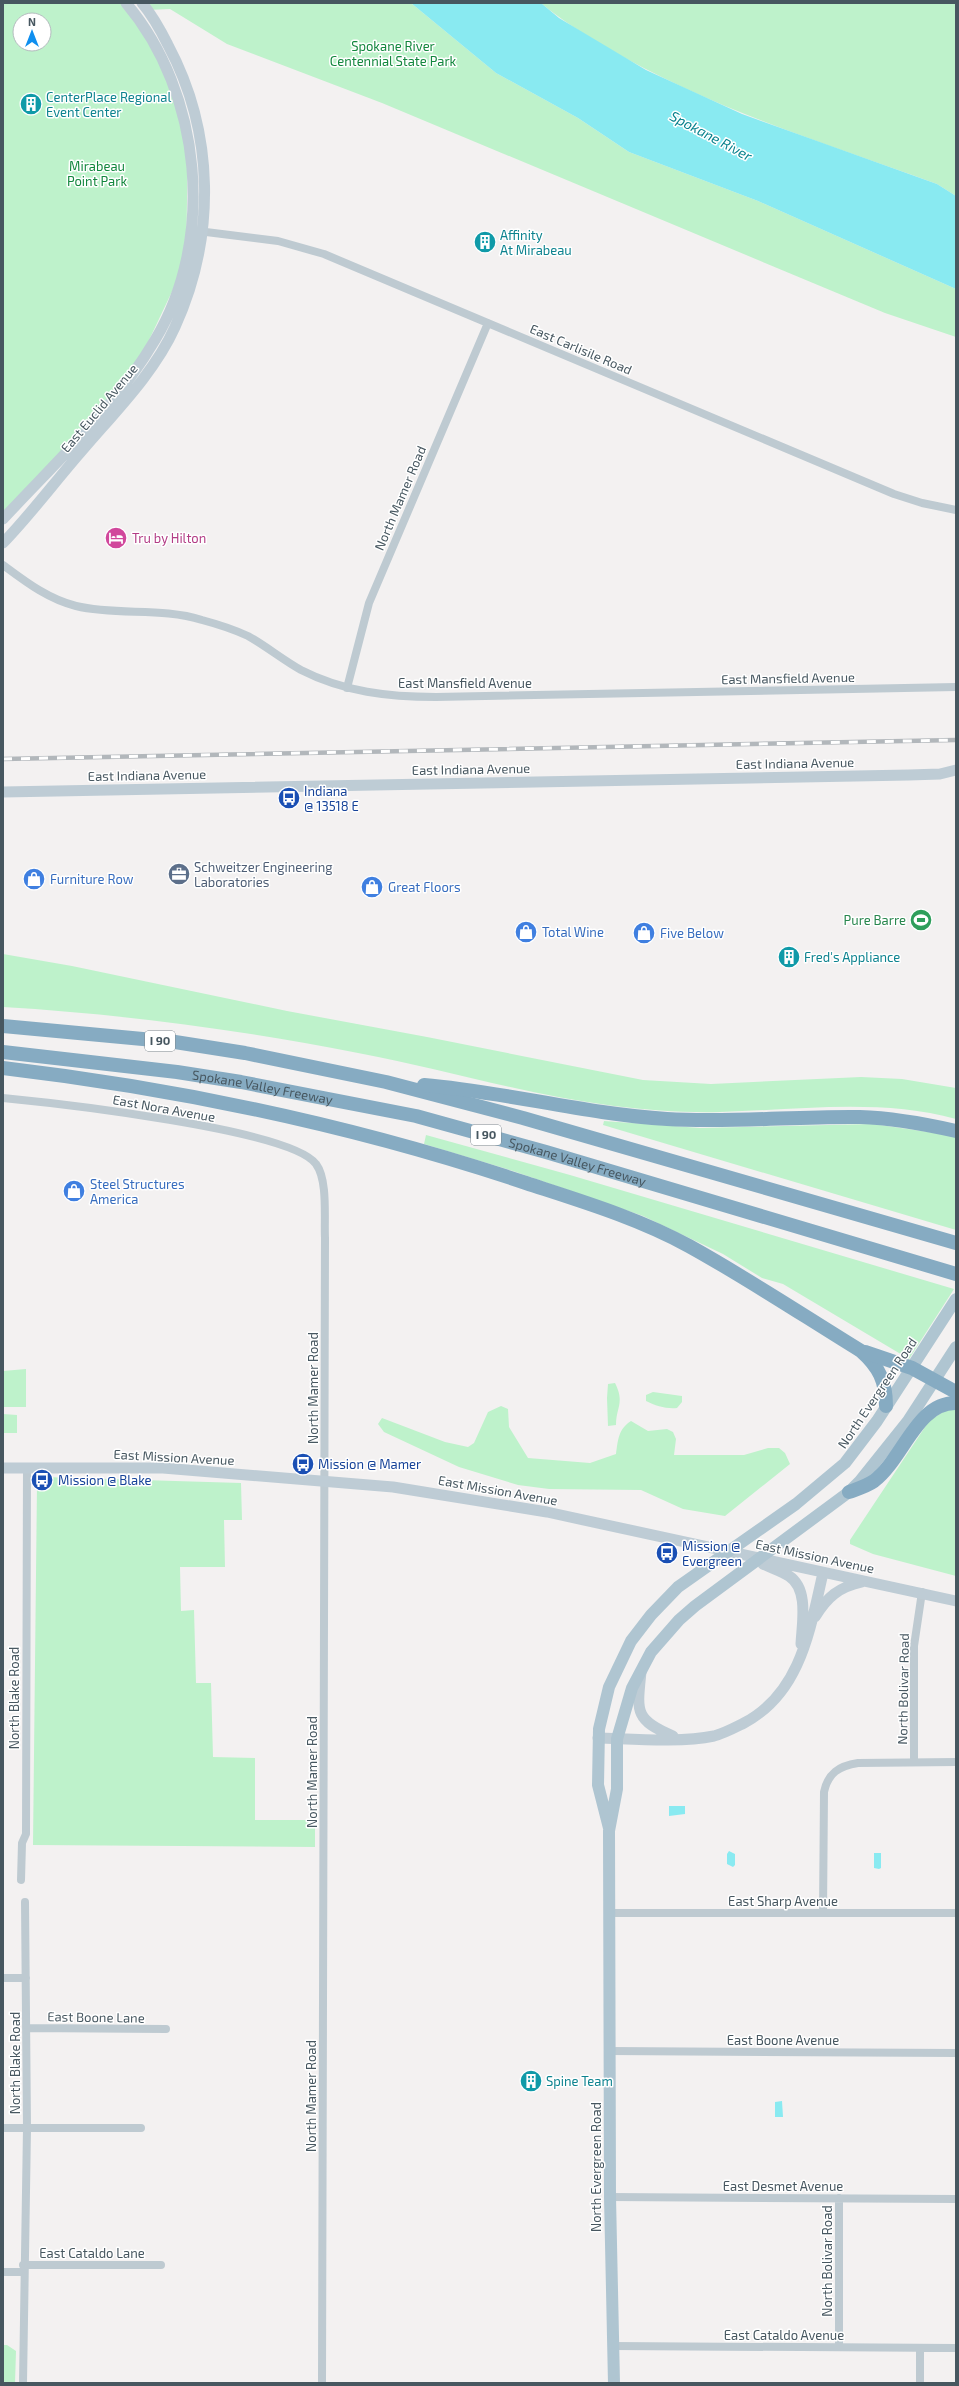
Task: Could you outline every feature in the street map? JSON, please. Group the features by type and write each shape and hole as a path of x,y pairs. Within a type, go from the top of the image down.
{"highway":[{"name":"Spokane Valley Freeway","path":"3,1026 175,1042 245,1053 386,1082 523,1118 956,1243"},
{"name":"Spokane Valley Freeway","path":"3,1052 177,1072 241,1082 416,1116 546,1152 956,1274"},
{"path":"3,1068 146,1088 279,1114 360,1133 500,1174 642,1224 688,1245 861,1351 874,1362 882,1375 886,1406"},
{"path":"386,1082 464,1088 620,1116 692,1120 862,1117 911,1122 956,1131"},
{"path":"861,1351 912,1368 956,1392"},
{"path":"849,1492 874,1481 890,1464 926,1414 940,1405 956,1403"}],"main road":[{"name":"North Evergreen Road","path":"614,2383 612,2346 610,2197 609,1831 598,1785 598,1738 609,1687 618,1664 631,1641 651,1615 678,1587 745,1542 822,1484 845,1463 912,1368 956,1299"},
{"name":"North Evergreen Road","path":"609,1831 618,1789 617,1739 632,1688 642,1669 665,1635 695,1606 849,1492 908,1421 956,1348"}],"street":[{"name":"East Euclid Avenue","path":"3,519 90,428 132,376 152,345 176,294 186,262 191,231 193,180 183,117 159,54 126,3"},
{"name":"East Euclid Avenue","path":"3,543 142,380 174,328 195,273 203,231 204,164 198,124 177,61 142,3"},
{"name":"East Carlisile Road","path":"191,231 203,231 278,241 324,254 894,494 922,503 956,510"},
{"name":"North Mamer Road","path":"347,688 369,603 488,323"},
{"name":"East Mansfield Avenue","path":"3,565 48,596 76,606 175,614 223,626 247,636 300,670 347,688 372,694 408,697 956,687"},
{"name":"East Indiana Avenue","path":"3,791 940,774 956,770"},
{"name":"East Indiana Avenue","path":"940,774 956,778"},
{"name":"East Nora Avenue","path":"3,1098 90,1108 216,1129 294,1149 316,1163"},
{"name":"North Mamer Road","path":"316,1163 322,1176 325,1238 322,2383"},
{"name":"East Mission Avenue","path":"3,1468 163,1468 324,1480 393,1487 539,1510 956,1600"},
{"name":"North Blake Road","path":"20,1880 22,1843 26,1834 27,1468"},
{"path":"744,1555 789,1576 797,1584 802,1600 801,1658"},
{"path":"598,1738 679,1738 714,1736 728,1731 763,1712 785,1687 801,1658 811,1624 823,1572"},
{"path":"811,1624 832,1595 848,1585 864,1581"},
{"name":"North Bolivar Road","path":"914,1762 914,1646 922,1592"},
{"path":"642,1669 638,1706 642,1718 657,1730 679,1738"},
{"path":"823,1913 824,1792 826,1782 832,1773 846,1765 858,1763 956,1762"},
{"name":"North Blake Road","path":"23,2383 23,2268 27,2128 25,1902"},
{"name":"East Sharp Avenue","path":"610,1912 956,1913"},
{"path":"3,1978 26,1978"},
{"name":"East Boone Lane","path":"27,2028 166,2030"},
{"name":"East Boone Avenue","path":"610,2051 956,2053"},
{"path":"3,2128 27,2128"},
{"name":"North Blake Road","path":"27,2128 142,2128"},
{"name":"East Desmet Avenue","path":"610,2197 956,2199"},
{"name":"North Bolivar Road","path":"839,2198 839,2347"},
{"name":"East Cataldo Lane","path":"23,2268 162,2265"},
{"path":"3,2272 23,2268"},
{"name":"East Cataldo Avenue","path":"612,2346 956,2348"},
{"path":"920,2348 920,2383"}],"green space":[{"name":"Mirabeau Point Park","path":"3,3 126,3 159,54 188,139 186,262 132,376 3,519"},
{"name":"Spokane River Centennial State Park","path":"142,3 411,3 496,73 578,118 629,152 758,201 956,289 956,337 885,313 382,103 227,44 170,9 148,10"},
{"path":"541,3 956,3 956,196 937,184 768,123 685,88 645,69 606,47 564,21"},
{"path":"3,954 72,966 287,1011 643,1080 711,1084 861,1077 902,1079 956,1088 956,1119 898,1109 868,1107 707,1112 667,1111 614,1106 517,1089 390,1059 270,1037 137,1019 3,1007"},
{"path":"604,1121 700,1128 873,1124 956,1136 956,1230 603,1125"},
{"path":"426,1135 570,1175 954,1289 909,1359 783,1284 762,1278 723,1254 643,1216 513,1171 424,1144"},
{"path":"26,1369 26,1407 3,1407 3,1371"},
{"path":"615,1383 620,1400 616,1425 608,1426 608,1384"},
{"path":"653,1392 682,1396 682,1402 677,1408 657,1406 646,1401 646,1395"},
{"path":"501,1406 508,1409 509,1427 528,1458 590,1463 616,1454 621,1432 623,1428 631,1421 648,1431 667,1429 673,1432 676,1439 674,1455 744,1455 768,1448 779,1448 785,1453 790,1464 725,1516 683,1509 641,1490 549,1489 518,1485 459,1467 384,1432 378,1424 382,1418 445,1442 468,1447 474,1443 488,1412"},
{"path":"946,1410 956,1410 956,1576 873,1554 850,1544 850,1540 929,1421"},
{"path":"3,1414 17,1415 17,1433 3,1433"},
{"path":"44,1477 241,1483 242,1520 224,1520 225,1567 180,1567 181,1611 194,1610 196,1683 211,1683 213,1757 255,1758 255,1820 315,1820 315,1847 33,1845 37,1484"},
{"path":"3,2345 7,2345 16,2351 15,2383 3,2383"}],"water":[{"name":"Spokane River","path":"411,3 541,3 559,18 646,70 742,114 937,184 956,196 956,289 758,201 629,152 578,118 496,73"},
{"path":"669,1806 685,1806 685,1814 669,1816"},
{"path":"729,1851 735,1854 735,1865 733,1867 727,1864 727,1854"},
{"path":"874,1853 881,1853 881,1868 879,1869 874,1868"},
{"path":"782,2101 783,2117 775,2117 775,2102"}],"railway":[{"path":"3,759 956,740"}],"place":[{"name":"CenterPlace Regional Event Center","path":"31,104"},
{"name":"Affinity At Mirabeau","path":"485,242"},
{"name":"Tru by Hilton","path":"116,538"},
{"name":"Indiana @ 13518 E","path":"289,798"},
{"name":"Schweitzer Engineering Laboratories","path":"179,874"},
{"name":"Furniture Row","path":"34,879"},
{"name":"Great Floors","path":"372,887"},
{"name":"Pure Barre","path":"921,920"},
{"name":"Total Wine","path":"526,932"},
{"name":"Five Below","path":"644,933"},
{"name":"Fred's Appliance","path":"789,957"},
{"name":"Steel Structures America","path":"74,1191"},
{"name":"Mission @ Mamer","path":"303,1464"},
{"name":"Mission @ Blake","path":"42,1480"},
{"name":"Mission @ Evergreen","path":"667,1553"},
{"name":"Spine Team","path":"531,2081"}]}
